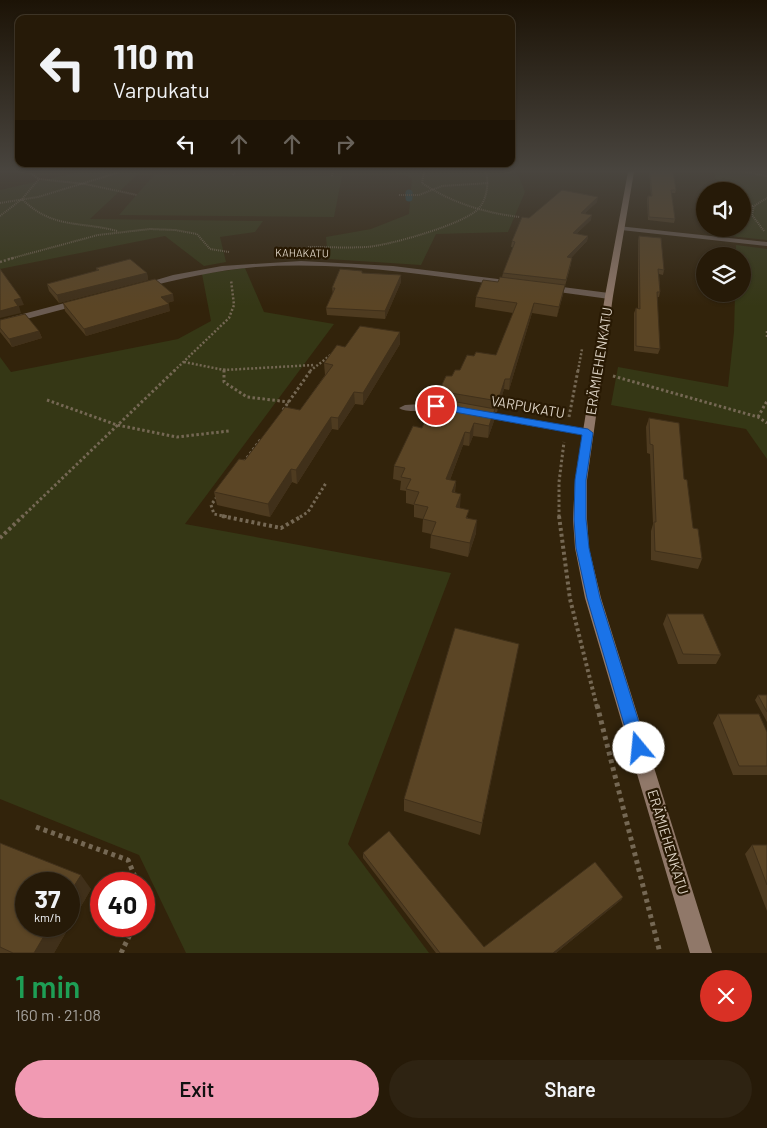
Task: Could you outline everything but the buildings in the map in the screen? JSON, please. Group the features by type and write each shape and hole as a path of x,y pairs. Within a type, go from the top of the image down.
{"street":[{"name":"ERÄMIEHENKATU","path":"623,216 581,480 580,519 586,565 593,598 701,953"},
{"path":"621,228 767,244"},
{"name":"KAHAKATU","path":"132,288 199,271 301,263 399,270 525,285"},
{"path":"535,286 609,296"},
{"path":"0,324 85,301"},
{"name":"VARPUKATU","path":"404,408 436,406 588,433"}],"path":[{"path":"43,216 48,220 69,225 102,226 119,232"},
{"path":"308,246 367,247 392,243 468,216"},
{"path":"513,216 520,217"},
{"path":"753,216 767,234"},
{"path":"0,262 74,240 119,232 154,229 188,231 197,234 210,249 236,252"},
{"path":"0,538 229,318 234,305 234,293 228,268"},
{"path":"767,331 767,338"},
{"path":"278,417 315,365 323,358 339,351"},
{"path":"183,362 224,370 315,365"},
{"path":"224,370 224,382 248,397 289,402"},
{"path":"597,371 758,417 767,423"},
{"path":"47,400 117,425 177,437 229,431"},
{"path":"758,417 767,401"},
{"path":"238,468 267,432"},
{"path":"222,490 211,505 214,514 281,528 308,512 326,483"},
{"path":"36,827 128,860 133,872"},
{"path":"121,953 129,937"}],"green space":[{"path":"0,216 93,216 90,219 263,221 255,232 220,237 226,262 204,266 165,236 0,269"},
{"path":"403,216 515,216 508,232 436,234 421,265 328,259 326,237 371,229"},
{"path":"751,216 767,216 767,240 739,237 751,237"},
{"path":"736,245 767,249 767,459 746,429 611,405 618,367 728,387 734,332 735,302 751,302 751,247 736,247"},
{"path":"245,268 264,312 334,324 185,524 451,573 348,844 429,953 186,953 155,888 155,872 147,872 139,855 0,799 0,357 11,372 178,339 211,321 202,274"}],"route":[{"path":"436,406 588,433 581,480 580,519 582,548 593,598 639,748"}]}
